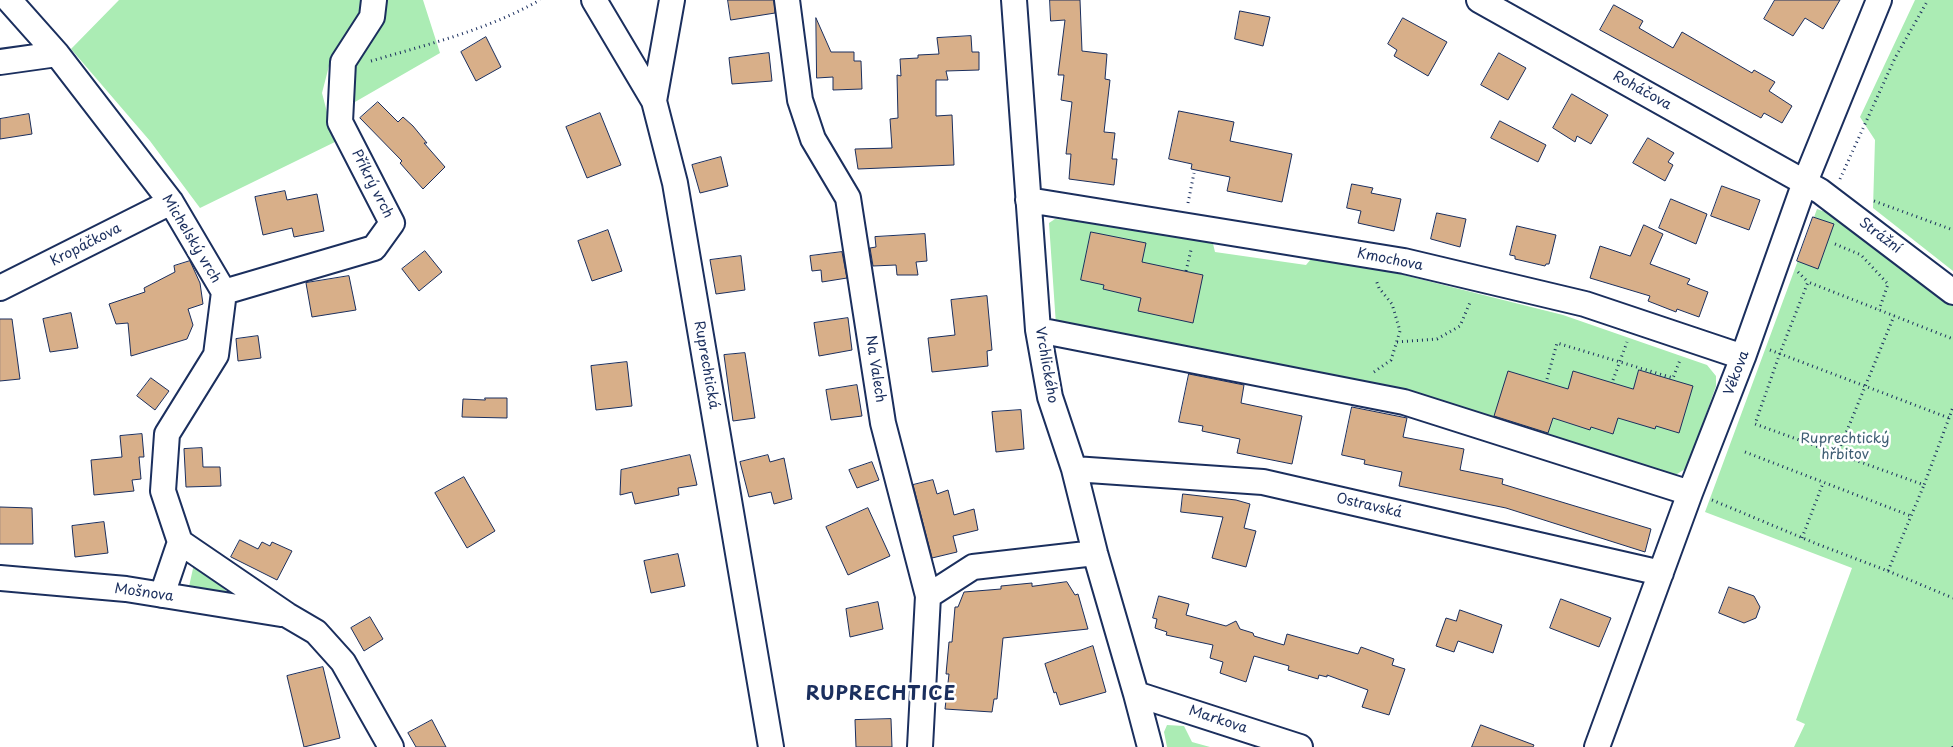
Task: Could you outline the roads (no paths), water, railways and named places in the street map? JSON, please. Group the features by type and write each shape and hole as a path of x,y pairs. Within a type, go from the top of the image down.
{"street":[{"name":"Michelský vrch","path":"9,0 57,54 171,202 224,292 216,355 167,434 163,491 180,542"},
{"name":"Příkrý vrch","path":"224,292 374,248 392,223 340,122 342,69 344,62 372,17 374,0"},
{"name":"Ruprechtická","path":"594,0 654,102 675,183 771,747"},
{"path":"654,102 672,0"},
{"name":"Na Valech","path":"787,0 800,100 813,139 848,198 883,423 928,596 920,747"},
{"name":"Vrchlického","path":"1014,0 1038,330 1050,397 1074,469 1094,553 1150,747"},
{"name":"Roháčova","path":"1479,0 1813,186"},
{"name":"Věkova","path":"1597,747 1690,492 1813,186 1879,0"},
{"path":"0,62 57,54"},
{"name":"Strážní","path":"1813,186 1953,292"},
{"name":"Kmochova","path":"1028,200 1404,261 1585,304 1743,357"},
{"name":"Kropáčkova","path":"0,288 171,202"},
{"path":"1038,330 1404,402 1690,492"},
{"name":"Ostravská","path":"1074,469 1262,482 1661,573"},
{"path":"162,595 180,542 316,632 343,662 391,747"},
{"path":"928,596 973,567 1094,553"},
{"name":"Mošnova","path":"0,578 126,590 287,614"},
{"name":"Markova","path":"1136,694 1300,747"}],"district":[{"name":"RUPRECHTICE","path":"881,695"}],"park label":[{"name":"Ruprechtický hřbitov","path":"1845,448"}]}
